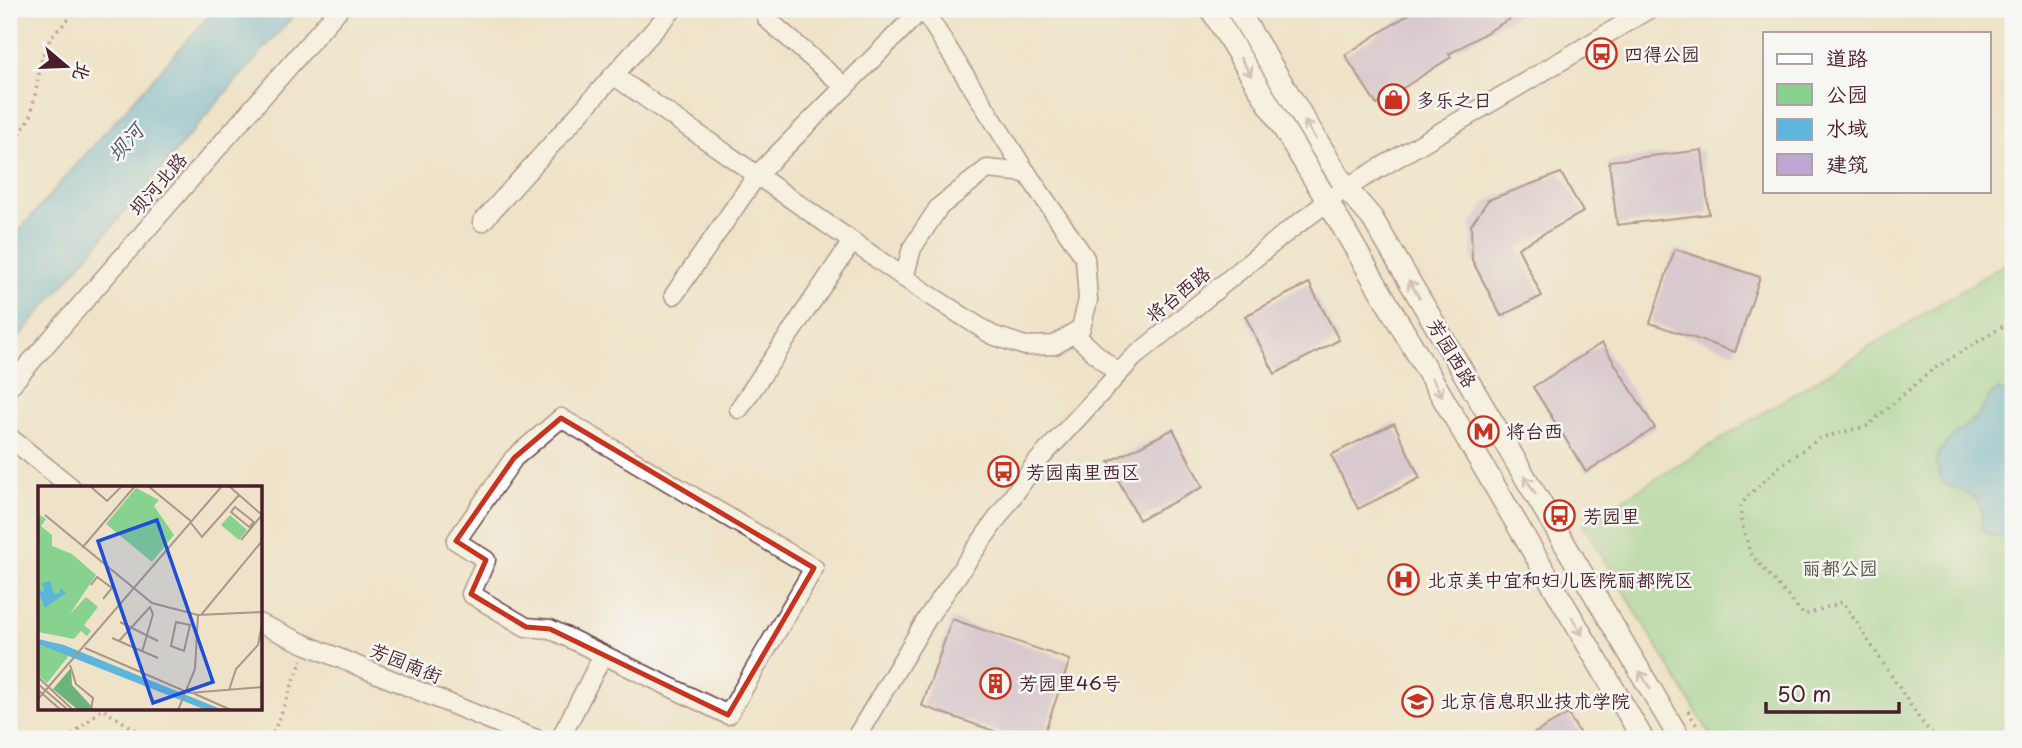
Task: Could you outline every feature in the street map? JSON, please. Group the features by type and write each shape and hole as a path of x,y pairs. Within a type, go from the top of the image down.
{"main road":[{"name":"芳园西路","path":"1211,9 1328,202 1643,739"},
{"name":"芳园西路","path":"1237,9 1346,188 1372,218 1680,739"}],"street":[{"name":"坝河北路","path":"9,387 339,9"},
{"path":"482,222 673,9"},
{"path":"613,75 757,176 904,278 992,335 1025,346 1055,345 1081,328 1088,300 1085,258 922,9 757,176 674,295"},
{"name":"将台西路","path":"855,739 928,617 1036,463 1133,358 1283,235 1346,188 1649,9"},
{"path":"767,19 845,87"},
{"path":"904,278 912,248 939,207 987,169 1027,173"},
{"path":"739,409 852,242"},
{"path":"1073,333 1118,374"},
{"path":"561,418 814,568 728,715 603,655 550,629 526,627 471,594 486,560 456,541 514,458 561,418"},
{"path":"9,437 70,486"},
{"name":"芳园南街","path":"262,624 536,739"},
{"path":"560,739 603,655"}],"path":[{"path":"9,152 31,116 42,58 51,37 79,9"},
{"path":"1937,739 1921,721 1843,602 1804,615 1750,553 1741,520 1741,507 1745,499 1782,464 1820,438 1867,426 1932,370 2013,320"},
{"path":"271,739 307,645"},
{"path":"67,739 101,710"},
{"path":"104,710 151,739"}],"highlighted area":[{"path":"561,418 814,568 728,715 550,629 526,627 471,594 486,560 456,541 514,458"}],"green space":[{"name":"丽都公园","path":"2013,259 2013,739 1713,739 1583,524"}],"water":[{"name":"坝河","path":"215,9 299,9 9,349 9,243"},
{"path":"1998,390 2013,403 2012,547 2007,538 1990,535 1982,529 1982,510 1976,499 1962,490 1946,485 1940,477 1936,462 1938,453 1952,437 1979,415 1990,396"}],"building":[{"path":"1417,9 1527,9 1449,54 1451,57 1377,105 1345,55"},
{"path":"1702,150 1709,214 1617,225 1609,161"},
{"path":"1561,173 1583,212 1518,248 1542,296 1501,316 1472,260 1471,225 1488,200"},
{"path":"1675,249 1760,277 1735,352 1650,323"},
{"path":"1309,283 1339,340 1275,374 1245,316"},
{"path":"1602,343 1655,428 1586,472 1533,387"},
{"path":"1394,423 1420,478 1358,509 1331,455"},
{"path":"1173,429 1203,487 1139,520 1109,462"},
{"name":"芳园里46号","path":"952,619 1070,660 1042,739 1017,739 922,706"},
{"path":"1568,714 1583,739 1524,739"}],"place":[{"name":"四得公园","path":"1601,54"},
{"name":"多乐之日","path":"1393,100"},
{"name":"将台西","path":"1483,431"},
{"name":"芳园南里西区","path":"1003,472"},
{"name":"芳园里","path":"1560,516"},
{"name":"北京美中宜和妇儿医院丽都院区","path":"1404,580"},
{"name":"芳园里46号","path":"996,683"},
{"name":"北京信息职业技术学院","path":"1417,701"}]}
